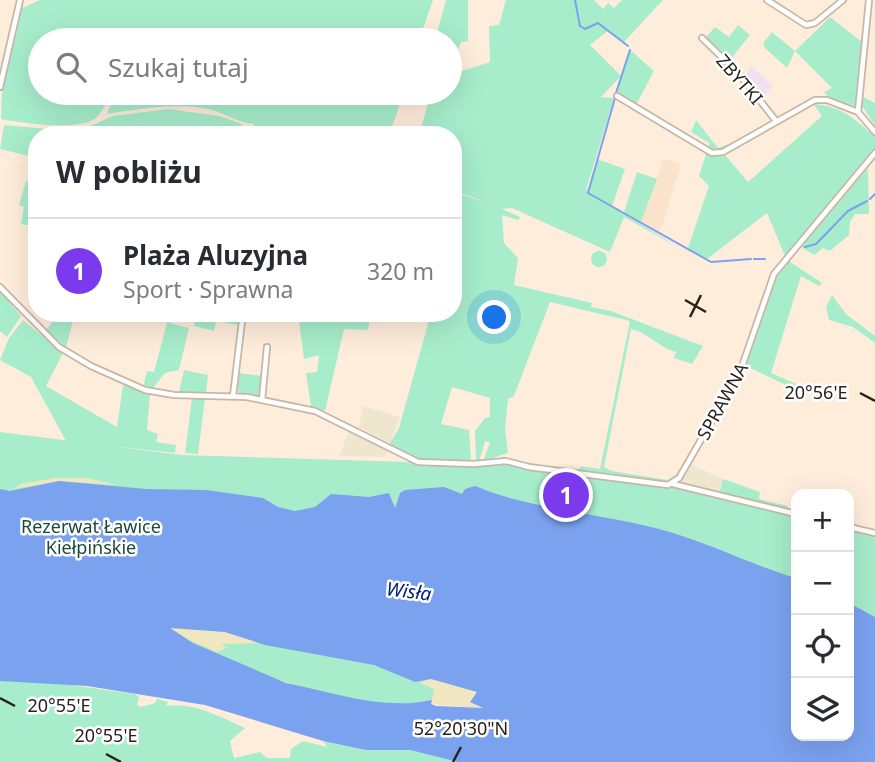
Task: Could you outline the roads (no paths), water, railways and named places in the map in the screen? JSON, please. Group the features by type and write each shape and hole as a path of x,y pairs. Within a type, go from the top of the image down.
{"street":[{"path":"0,87 20,0"},
{"path":"767,0 799,23 809,25 844,0"},
{"path":"858,112 872,6 869,0"},
{"name":"ZBYTKI","path":"702,38 740,75 776,121"},
{"path":"617,96 712,153 723,152 817,100 858,112 875,132"},
{"name":"SPRAWNA","path":"673,484 740,372 774,274 875,153"},
{"path":"0,287 28,315"},
{"path":"34,322 59,347 121,381 167,394 233,396 315,411 414,461 472,464 506,461 517,465 673,484 791,512"},
{"path":"233,396 242,322"},
{"path":"262,400 267,347"},
{"path":"854,528 875,533"}],"water":[{"name":"Wisła","path":"59,481 146,489 206,490 263,498 278,507 295,511 315,507 331,494 369,497 389,493 395,508 400,493 405,490 444,487 462,494 465,489 475,486 517,500 673,533 791,576 791,741 854,741 854,606 875,617 875,762 458,762 410,750 366,750 323,741 205,705 87,686 0,681 0,489 10,491","holes":["170,628 225,632 265,645 374,665 415,682 431,679 477,692 470,702 483,708 436,706 431,704 432,700 413,703 376,702 286,683 193,643"]}],"waterway":[{"path":"575,0 580,26 585,29 598,23 628,46"},
{"path":"616,93 630,50"},
{"path":"615,98 588,193 711,262 751,259"},
{"path":"870,199 875,194"},
{"path":"805,247 816,244 848,211 867,201"},
{"path":"754,259 765,259"}],"place":[{"name":"Plaża Aluzyjna","path":"566,495"}],"park label":[{"name":"Rezerwat Ławice Kiełpińskie","path":"91,536"}]}
